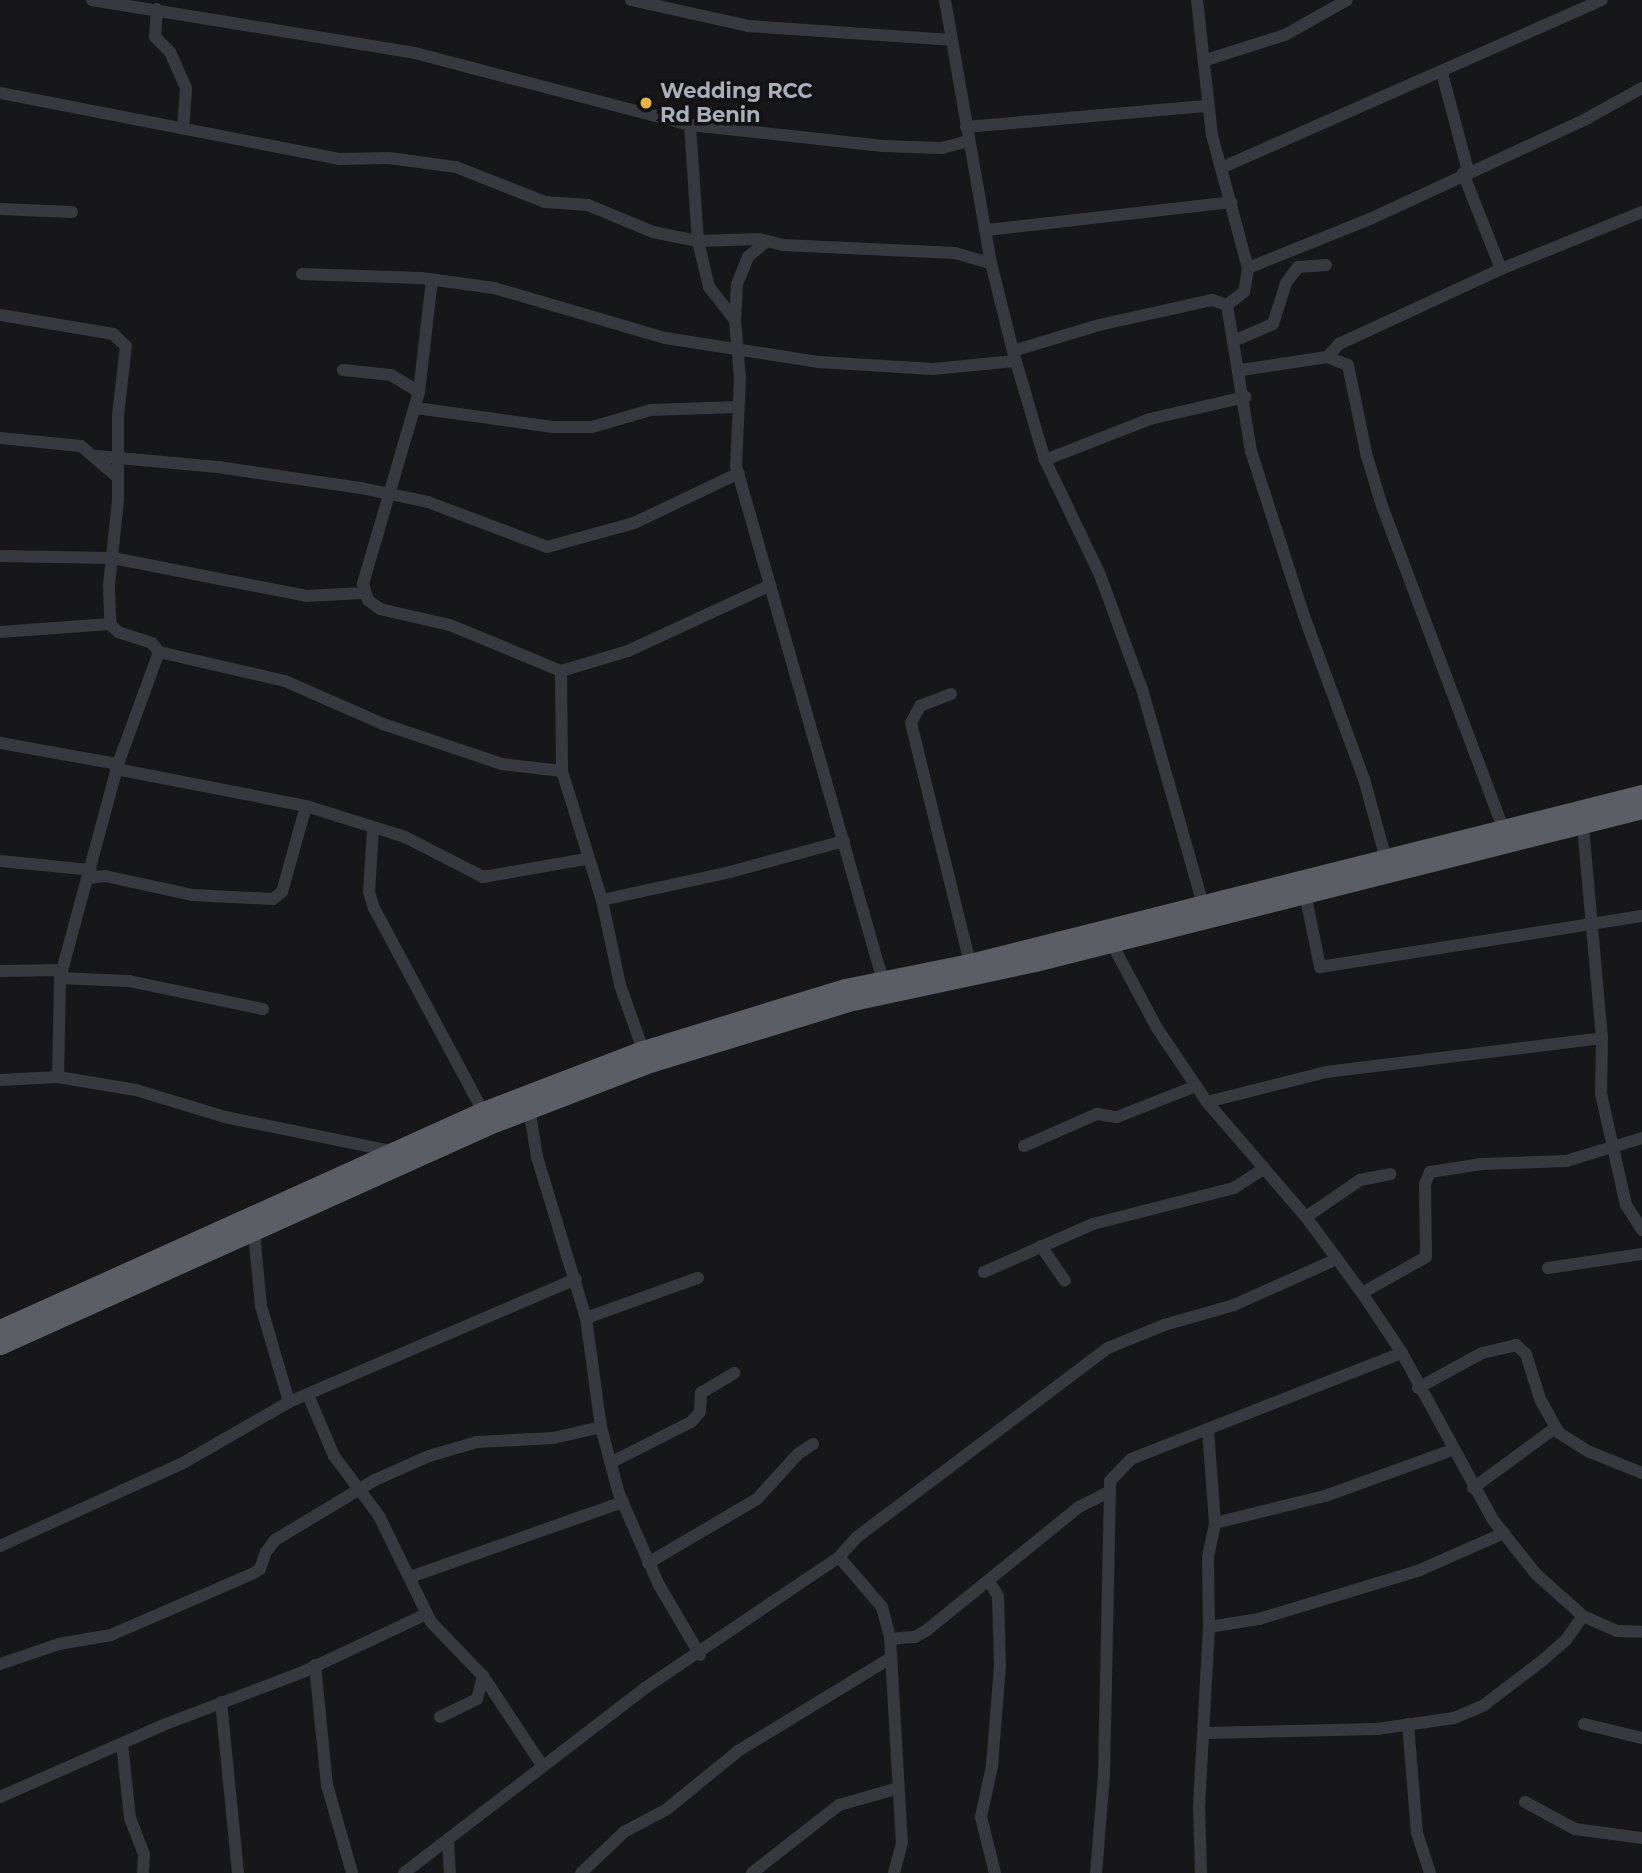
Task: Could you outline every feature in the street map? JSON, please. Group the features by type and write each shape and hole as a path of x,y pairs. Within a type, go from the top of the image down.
{"highway":[{"path":"0,1329 398,1153 483,1111 643,1051 845,988 970,963 1642,794"},
{"path":"0,1345 530,1107 648,1064 848,1002 1111,942 1583,826 1642,809"}],"street":[{"path":"92,0 415,53 690,125 883,146 942,148 968,141"},
{"path":"631,0 748,26 952,40"},
{"path":"945,0 991,263 1014,356 1045,460 1100,575 1142,689 1203,904"},
{"path":"1197,0 1206,60 1208,106 1221,168 1248,268 1244,292 1227,304"},
{"path":"1206,60 1284,34 1347,0"},
{"path":"1221,168 1442,73 1602,0"},
{"path":"157,9 155,37 170,52 186,89 183,127"},
{"path":"1442,73 1466,172 1501,269"},
{"path":"1248,268 1370,219 1466,172 1586,119 1642,88"},
{"path":"0,93 338,159 389,158 456,167 545,202 588,205 653,232 698,241 766,241 956,253 991,263"},
{"path":"967,127 1208,106"},
{"path":"690,125 698,241 709,286 735,320"},
{"path":"987,230 1231,202"},
{"path":"0,209 72,212"},
{"path":"1327,357 1339,344 1501,269 1642,212"},
{"path":"766,241 742,267 735,320 739,351 738,473 883,981"},
{"path":"1236,340 1273,324 1286,283 1297,267 1326,265"},
{"path":"302,274 432,280 494,288 584,318 739,351 819,362 933,369 1014,356 1053,337 1212,300 1227,304"},
{"path":"363,593 387,495 416,408 432,280"},
{"path":"1227,304 1241,370 1248,440 1260,482 1364,779 1386,859"},
{"path":"0,315 71,325 123,340 127,354 118,415 110,624"},
{"path":"1241,370 1327,357 1348,365 1366,453 1382,506 1504,830"},
{"path":"343,370 391,375 419,392"},
{"path":"1045,460 1150,419 1245,397"},
{"path":"416,408 553,428 592,427 651,410 737,407"},
{"path":"0,438 61,441 97,456 218,467 428,502 533,544 557,546 634,523 738,473"},
{"path":"97,456 116,476"},
{"path":"0,556 113,558 306,596 363,593 380,609 450,625 561,671 628,651 771,585"},
{"path":"0,632 110,624 127,636 152,643 159,652 285,681 383,724 502,764 562,771"},
{"path":"58,1077 61,974 117,766 159,652"},
{"path":"561,671 562,771 586,859 601,900 620,985 643,1051"},
{"path":"951,694 920,706 911,723 970,963"},
{"path":"0,743 306,806 419,843 487,878 586,859"},
{"path":"0,861 105,876 193,895 273,899 282,892 306,806"},
{"path":"1583,826 1602,1038 1601,1094 1626,1205 1642,1230"},
{"path":"373,829 369,892 373,908 483,1111"},
{"path":"601,900 730,872 844,841"},
{"path":"1305,893 1320,967 1593,927 1642,916"},
{"path":"1111,942 1157,1028 1207,1102 1306,1217 1402,1353 1418,1388 1473,1488 1504,1533 1536,1574 1583,1616 1617,1631 1642,1632"},
{"path":"0,971 129,981 263,1009"},
{"path":"1207,1102 1326,1072 1602,1038"},
{"path":"0,1080 58,1077 136,1090 225,1117 398,1153"},
{"path":"1024,1146 1097,1114 1115,1118 1196,1086"},
{"path":"530,1107 537,1157 586,1318 601,1427 623,1502 648,1563 700,1655"},
{"path":"1362,1293 1426,1257 1425,1184 1430,1172 1455,1166 1566,1161 1598,1153 1612,1144 1642,1138"},
{"path":"984,1272 1093,1224 1234,1188 1263,1169"},
{"path":"1306,1217 1360,1180 1390,1174"},
{"path":"254,1233 261,1306 289,1402"},
{"path":"1041,1247 1065,1281"},
{"path":"1548,1268 1642,1255"},
{"path":"404,1873 646,1688 700,1655 839,1557 857,1537 1108,1348 1164,1325 1234,1306 1336,1259"},
{"path":"586,1318 698,1278"},
{"path":"0,1546 183,1463 289,1402 576,1279"},
{"path":"1418,1388 1482,1353 1516,1345 1526,1354 1555,1428 1590,1452 1642,1473"},
{"path":"1096,1873 1104,1775 1109,1492 1114,1476 1131,1459 1402,1353"},
{"path":"612,1462 691,1422 700,1412 701,1393 734,1373"},
{"path":"307,1395 334,1456 379,1516 426,1614 447,1642 483,1676 542,1765"},
{"path":"0,1664 59,1644 111,1635 253,1574 260,1569 265,1552 275,1540 399,1468 460,1446 494,1439 553,1438 601,1427"},
{"path":"1473,1488 1555,1428"},
{"path":"1201,1873 1199,1806 1209,1627 1208,1557 1215,1523 1208,1430"},
{"path":"648,1563 757,1499 798,1454 813,1444"},
{"path":"1215,1523 1325,1496 1452,1450"},
{"path":"890,1639 915,1637 1079,1507 1109,1492"},
{"path":"410,1577 623,1502"},
{"path":"1209,1627 1259,1619 1420,1570 1504,1533"},
{"path":"839,1557 881,1607 890,1639 895,1789 902,1843 894,1873"},
{"path":"989,1581 999,1596 1000,1666 992,1766 981,1817 995,1873"},
{"path":"0,1797 220,1702 315,1665 426,1614"},
{"path":"1204,1733 1377,1729 1454,1718 1484,1705 1566,1640 1583,1616"},
{"path":"581,1873 624,1832 667,1809 737,1751 889,1659"},
{"path":"315,1665 327,1785 352,1873"},
{"path":"440,1717 477,1699 483,1676"},
{"path":"220,1702 239,1873"},
{"path":"1408,1724 1419,1847 1430,1873"},
{"path":"1584,1724 1642,1738"},
{"path":"122,1744 130,1818 144,1854 143,1873"},
{"path":"752,1873 839,1805 895,1789"},
{"path":"1525,1802 1575,1829 1642,1838"},
{"path":"448,1839 450,1873"}],"place":[{"name":"Wedding RCC Rd Benin","path":"646,103"}]}
